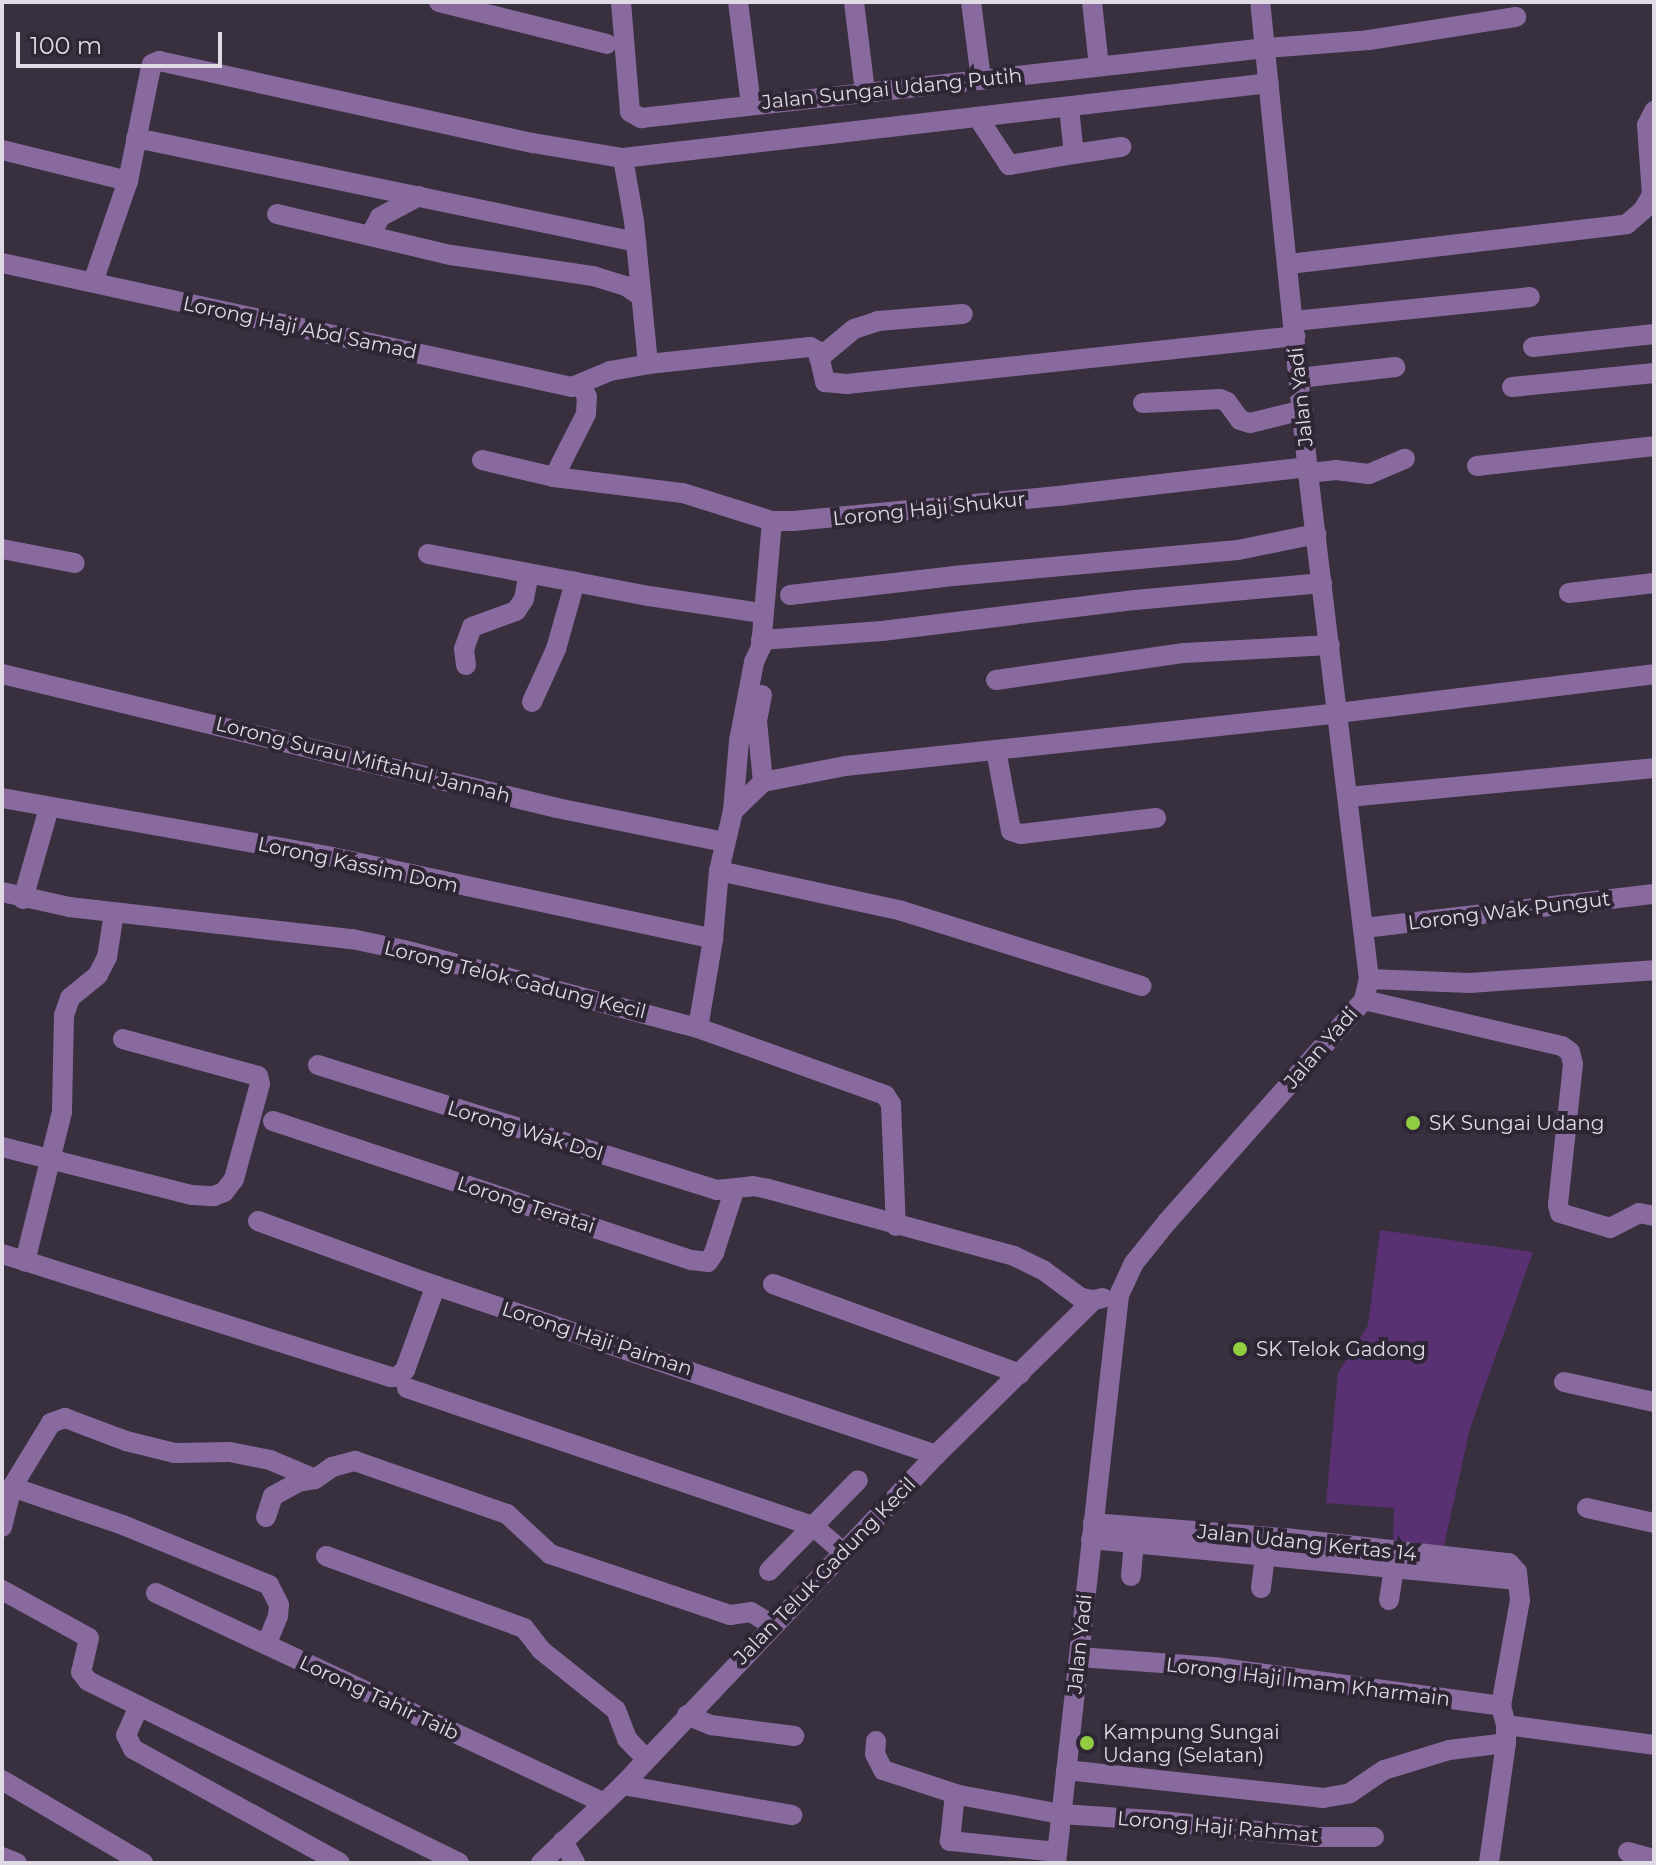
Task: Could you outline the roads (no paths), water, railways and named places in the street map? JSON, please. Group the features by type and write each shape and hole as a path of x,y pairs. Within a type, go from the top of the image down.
{"street":[{"path":"439,2 607,44"},
{"name":"Jalan Sungai Udang Putih","path":"621,2 630,112 634,116 1266,48 1369,40 1516,17"},
{"path":"738,2 751,105"},
{"path":"854,2 865,92"},
{"path":"971,2 981,79"},
{"path":"1092,2 1099,66"},
{"name":"Jalan Yadi","path":"1057,1858 1119,1295 1134,1263 1167,1222 1366,990 1364,928 1308,470 1260,2"},
{"path":"93,282 128,181 152,64 159,61 533,143 623,158 1269,83"},
{"path":"1069,108 1074,154"},
{"path":"1289,264 1627,224 1643,210 1652,195 1647,125 1654,111"},
{"path":"979,119 1009,165 1121,147"},
{"path":"136,138 636,242"},
{"path":"2,150 128,181"},
{"path":"623,158 636,242 648,364"},
{"path":"370,236 380,217 419,196"},
{"path":"277,214 451,255 593,276 626,286 642,297"},
{"name":"Lorong Haji Abd Samad","path":"2,263 526,380 572,387 648,364 810,347 818,351 819,358"},
{"path":"963,314 878,321 854,329 819,358 825,382 847,384 1530,297"},
{"path":"1533,347 1654,334"},
{"path":"1299,378 1395,367"},
{"path":"1512,387 1654,373"},
{"path":"554,477 586,414 589,380"},
{"path":"1143,403 1220,399 1227,402 1240,420 1250,423 1303,410"},
{"path":"1477,466 1654,446"},
{"name":"Lorong Haji Shukur","path":"482,460 554,477 683,493 772,521 862,516 1308,470 1369,474 1405,459"},
{"path":"763,782 757,721 763,684 762,613 772,521"},
{"path":"790,595 925,578 1238,550 1316,534"},
{"path":"2,549 75,563"},
{"path":"428,554 762,613"},
{"path":"466,665 464,649 472,627 516,611 524,599 529,574"},
{"path":"532,702 556,649 575,582"},
{"path":"761,644 1135,600 1322,583"},
{"path":"1569,593 1654,583"},
{"path":"698,1028 713,939 719,871 733,811 739,741 754,662 761,644"},
{"path":"996,680 1184,653 1330,645"},
{"name":"Lorong Surau Miftahul Jannah","path":"2,674 557,808 724,842"},
{"path":"733,811 763,782 845,766 1338,713 1654,674"},
{"path":"996,750 1007,824 1011,831 1021,834 1156,818"},
{"path":"1348,797 1654,768"},
{"name":"Lorong Kassim Dom","path":"2,798 320,855 713,939"},
{"path":"23,899 49,808"},
{"path":"719,871 902,911 1142,986"},
{"name":"Lorong Telok Gadung Kecil","path":"2,892 23,899 114,913 378,944 698,1028 885,1095 891,1104 896,1226"},
{"name":"Lorong Wak Pungut","path":"1364,928 1654,894"},
{"path":"25,1261 65,1088 61,1052 64,1015 70,998 98,975 107,957 114,913"},
{"path":"1366,990 1654,970"},
{"path":"1366,990 1562,1046 1570,1052 1573,1064 1558,1205 1564,1216 1610,1228 1639,1213 1654,1216"},
{"path":"2,1147 192,1195 214,1196 224,1192 234,1179 260,1084 258,1076 123,1039"},
{"name":"Lorong Wak Dol","path":"318,1065 717,1190 734,1191 753,1186 768,1189 1014,1256 1043,1270 1081,1298 1094,1300"},
{"name":"Lorong Teratai","path":"273,1121 692,1260 708,1262 714,1253 734,1191"},
{"name":"Lorong Haji Paiman","path":"258,1221 436,1285 936,1455"},
{"path":"2,1254 391,1377 397,1377 405,1370 436,1285"},
{"path":"773,1284 1020,1374"},
{"path":"1094,1300 1119,1295"},
{"name":"Jalan Teluk Gadung Kecil","path":"541,1863 623,1785 936,1455 1094,1300"},
{"path":"1564,1382 1654,1402"},
{"path":"407,1388 813,1526 843,1552"},
{"path":"2,1527 12,1487 51,1423 65,1418 126,1441 175,1453 230,1452 270,1460 315,1479"},
{"path":"266,1517 273,1496 298,1482 315,1479 332,1467 355,1461 507,1514 550,1554 730,1615 751,1612 772,1625"},
{"path":"769,1571 858,1480"},
{"path":"12,1487 123,1525 269,1585 279,1605 278,1616 266,1645"},
{"path":"1587,1508 1654,1523"},
{"path":"1092,1531 1134,1544 1394,1570 1517,1576 1520,1600 1489,1863"},
{"name":"Jalan Udang Kertas 14","path":"1092,1531 1285,1538 1509,1563 1517,1576"},
{"path":"1131,1576 1134,1544"},
{"path":"326,1556 524,1628 541,1650 616,1710 627,1739 646,1759"},
{"path":"1261,1588 1265,1557"},
{"path":"1389,1600 1394,1570"},
{"path":"2,1590 84,1634 91,1643 81,1672 88,1681 459,1863"},
{"name":"Lorong Tahir Taib","path":"156,1593 603,1802"},
{"name":"Lorong Haji Imam Kharmain","path":"1079,1657 1214,1667 1504,1725"},
{"path":"139,1706 126,1735 133,1749 340,1863"},
{"path":"687,1715 711,1725 794,1736"},
{"path":"1066,1770 1323,1798 1350,1793 1384,1770 1449,1750 1504,1725 1654,1745"},
{"name":"Lorong Haji Rahmat","path":"876,1741 875,1754 883,1770 959,1795 1061,1814 1315,1837 1374,1837"},
{"path":"2,1780 143,1863"},
{"path":"623,1785 792,1815"},
{"path":"959,1795 951,1809 950,1841 1057,1858"},
{"path":"563,1841 575,1863"},
{"path":"1628,1852 1654,1859"},
{"path":"2,1857 17,1863"}],"place":[{"name":"SK Sungai Udang","path":"1413,1123"},
{"name":"SK Telok Gadong","path":"1240,1349"},
{"name":"Kampung Sungai Udang (Selatan)","path":"1087,1743"}]}
